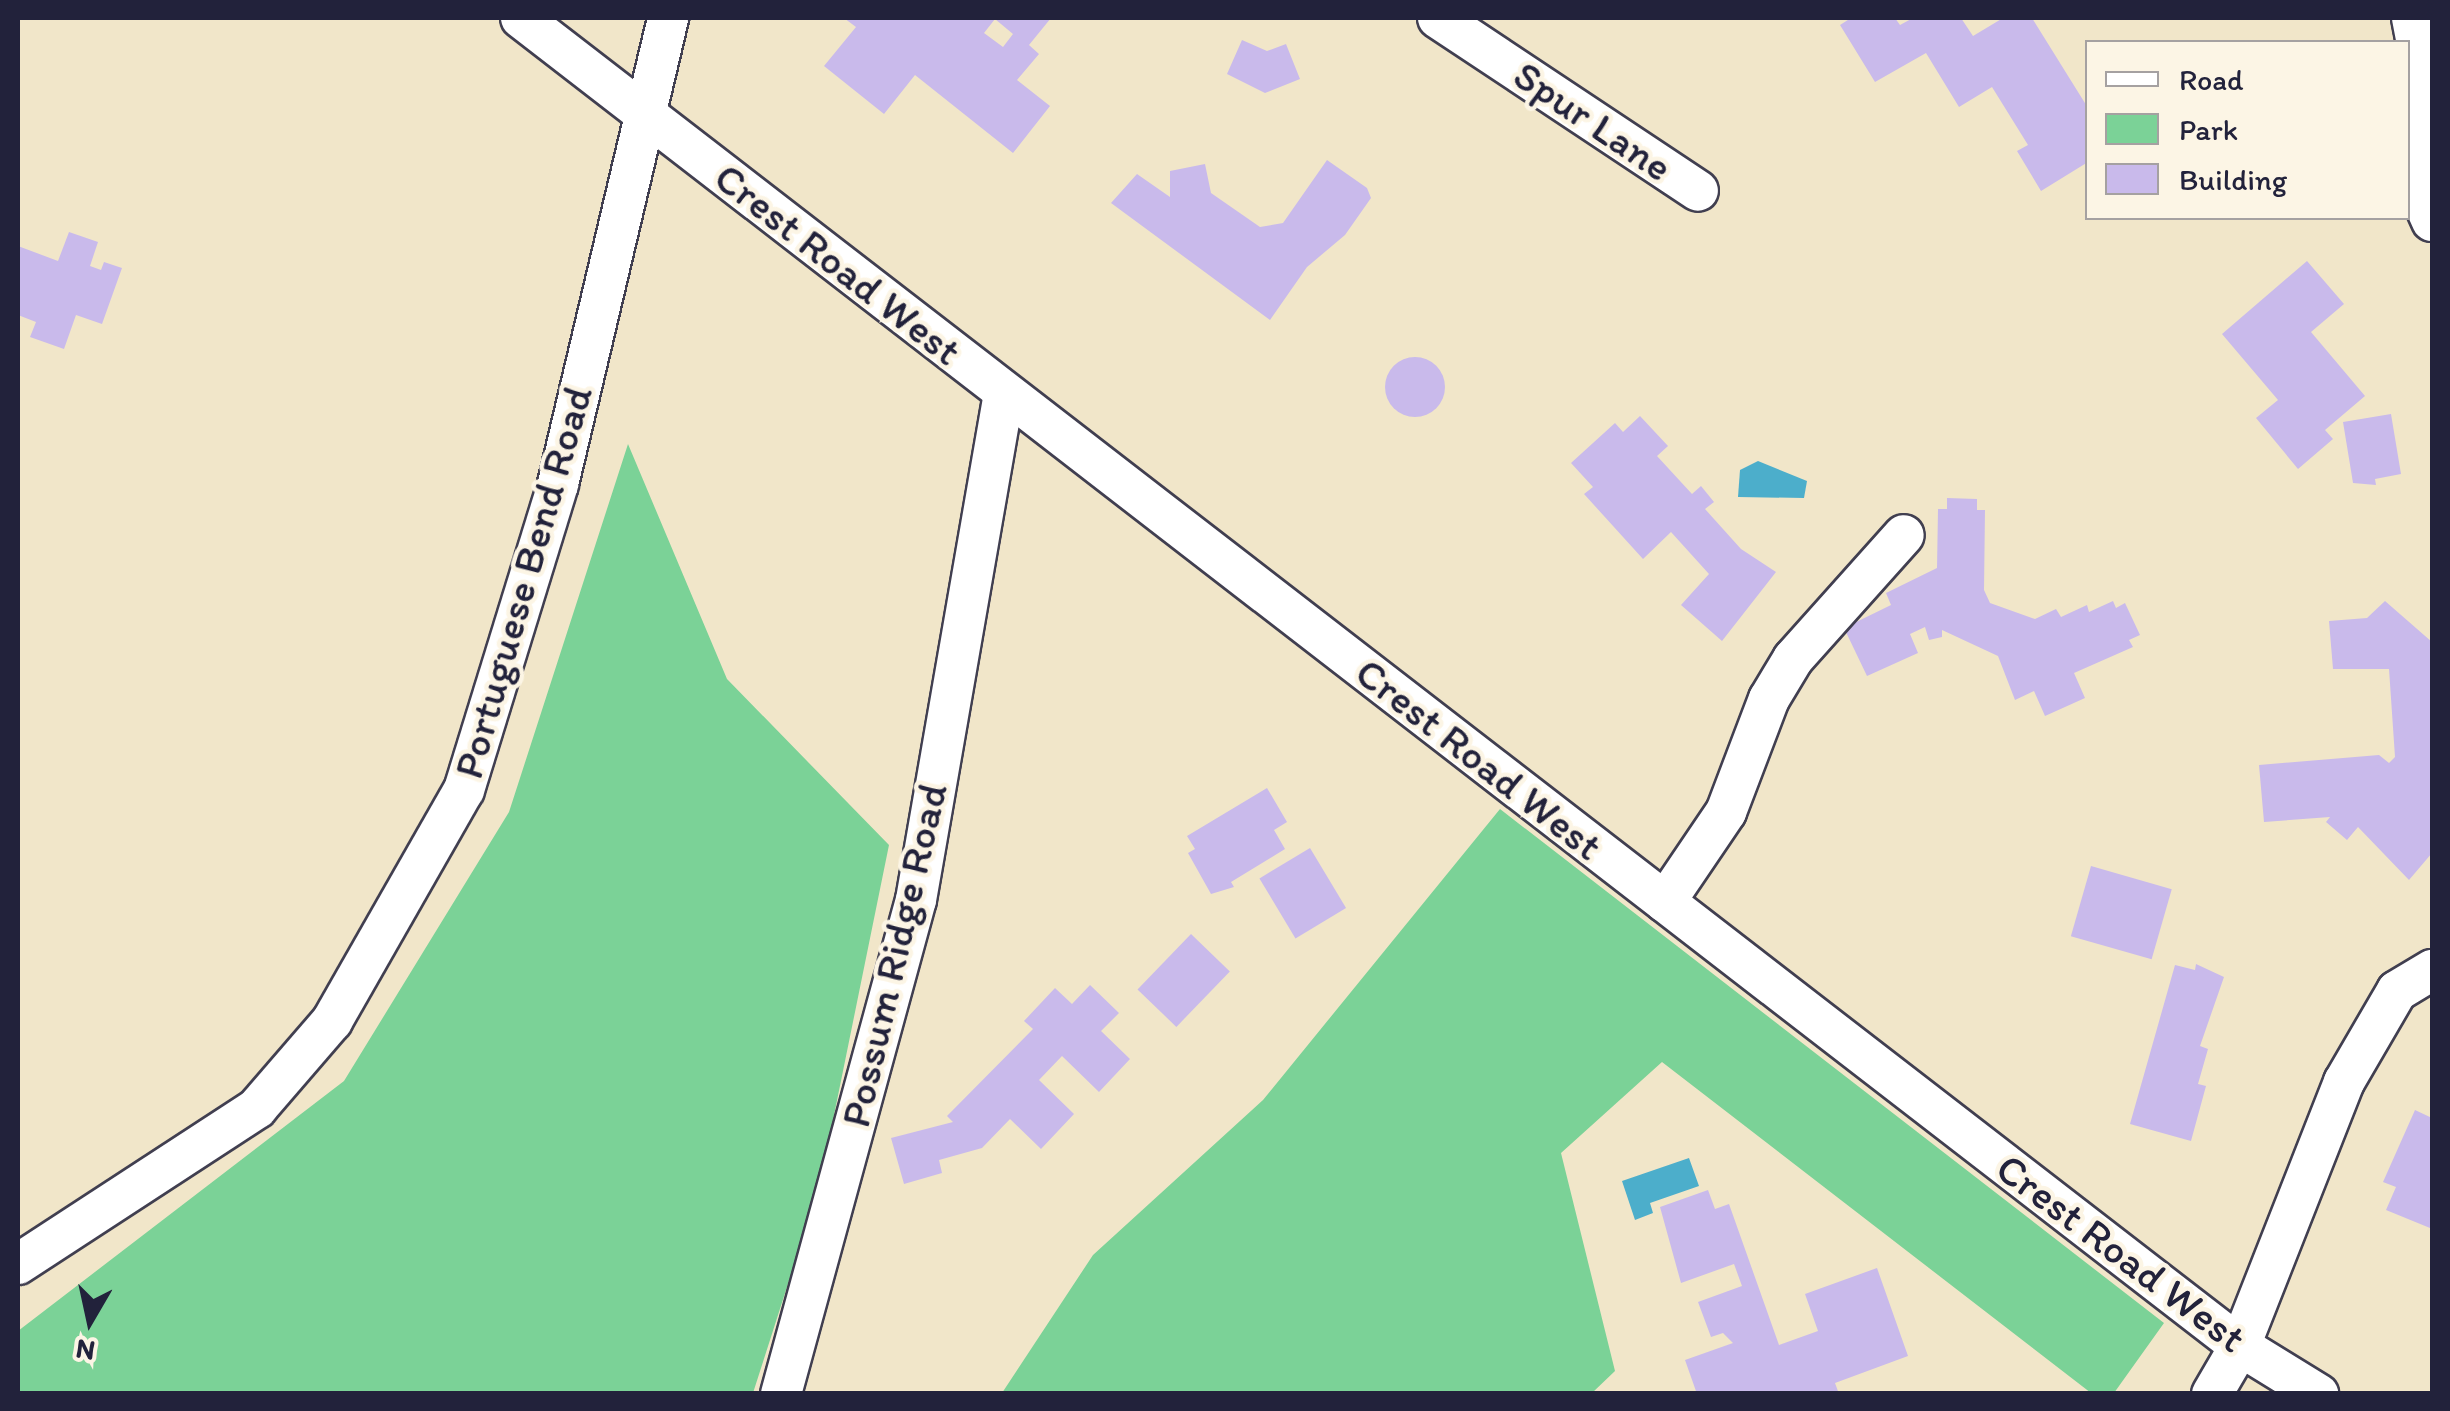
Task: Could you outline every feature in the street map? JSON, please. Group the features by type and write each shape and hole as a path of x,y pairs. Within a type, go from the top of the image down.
{"street":[{"name":"Crest Road West","path":"521,18 2240,1346 2318,1394"},
{"name":"Portuguese Bend Road","path":"18,1264 257,1108 332,1021 464,790 511,645 647,116 668,18"},
{"name":"Spur Lane","path":"1438,18 1698,191"},
{"path":"2412,18 2423,75 2423,201 2432,221"},
{"name":"Possum Ridge Road","path":"781,1394 916,900 1004,393"},
{"path":"1666,902 1726,812 1770,700 1793,659 1904,535"},
{"path":"2212,1394 2240,1346 2344,1082 2397,991 2432,970"}],"green space":[{"path":"628,444 727,679 889,845 820,1184 753,1393 18,1393 18,1331 344,1081 509,812"},
{"path":"1500,809 2164,1323 2114,1393 2091,1393 1662,1062 1561,1153 1615,1371 1592,1393 1002,1393 1093,1255 1263,1100"}],"water":[{"path":"1758,461 1807,481 1804,498 1738,497 1740,470"},
{"path":"1689,1158 1699,1186 1650,1203 1653,1213 1635,1220 1622,1181"}],"building":[{"path":"844,18 1051,18 1029,45 1039,54 1017,80 1050,106 1013,153 915,75 884,114 824,66 856,27","holes":["995,19 1013,34 1003,47 984,33"]},
{"path":"1851,18 1895,18 1900,25 1913,18 1961,18 1973,36 2003,18 2032,18 2085,103 2085,164 2041,191 2017,151 2028,145 1992,87 1959,107 1926,53 1875,82 1840,25"},
{"path":"1242,40 1267,51 1286,44 1300,79 1265,93 1227,74"},
{"path":"1327,160 1367,188 1371,198 1345,235 1307,267 1270,320 1111,203 1137,174 1170,197 1170,171 1205,164 1211,193 1260,227 1283,223"},
{"path":"69,232 98,242 90,266 101,270 104,262 122,268 102,324 76,315 64,349 30,337 36,322 18,315 18,246 58,261"},
{"path":"2307,261 2344,304 2311,332 2365,396 2325,430 2333,439 2298,469 2256,418 2278,400 2222,334"},
{"path":"1415,357 1436,366 1445,387 1436,408 1415,417 1394,408 1385,387 1394,366"},
{"path":"2391,414 2401,474 2375,479 2376,485 2353,483 2343,422"},
{"path":"1640,416 1668,446 1657,456 1692,494 1701,486 1714,502 1705,509 1741,549 1776,572 1722,641 1681,605 1709,574 1671,532 1643,559 1584,494 1593,487 1571,463 1615,423 1623,432"},
{"path":"1947,498 1977,499 1977,510 1985,510 1984,590 1990,603 2035,619 2056,609 2061,617 2087,605 2089,612 2113,601 2116,608 2125,603 2140,635 2129,640 2133,647 2074,673 2085,698 2045,716 2034,691 2015,700 1998,656 1942,630 1942,637 1929,640 1925,627 1910,634 1918,653 1867,676 1844,628 1891,605 1886,593 1937,568 1938,509 1947,509"},
{"path":"2385,601 2432,642 2432,853 2409,880 2358,827 2347,840 2326,822 2330,817 2264,822 2259,765 2379,755 2389,763 2395,757 2389,669 2333,669 2329,621 2367,618"},
{"path":"1267,788 1287,822 1274,830 1285,849 1231,882 1234,887 1211,894 1188,853 1195,849 1187,836"},
{"path":"1310,848 1346,908 1295,938 1259,878"},
{"path":"2091,866 2172,889 2152,959 2071,936"},
{"path":"1191,934 1230,972 1176,1027 1138,989"},
{"path":"2196,964 2224,977 2200,1046 2208,1049 2198,1084 2206,1086 2191,1141 2130,1124 2175,965 2195,970"},
{"path":"1090,985 1119,1013 1101,1031 1130,1059 1099,1092 1062,1056 1039,1080 1074,1114 1041,1149 1010,1119 982,1148 939,1160 942,1173 904,1184 891,1138 953,1122 947,1116 1033,1029 1024,1021 1055,988 1072,1004"},
{"path":"2415,1110 2432,1118 2430,1228 2386,1210 2396,1187 2383,1182"},
{"path":"1708,1190 1715,1209 1729,1204 1779,1345 1818,1331 1805,1294 1877,1268 1908,1356 1835,1383 1839,1394 1697,1394 1685,1360 1733,1343 1723,1333 1711,1337 1698,1302 1742,1286 1734,1264 1681,1283 1660,1207"}]}
